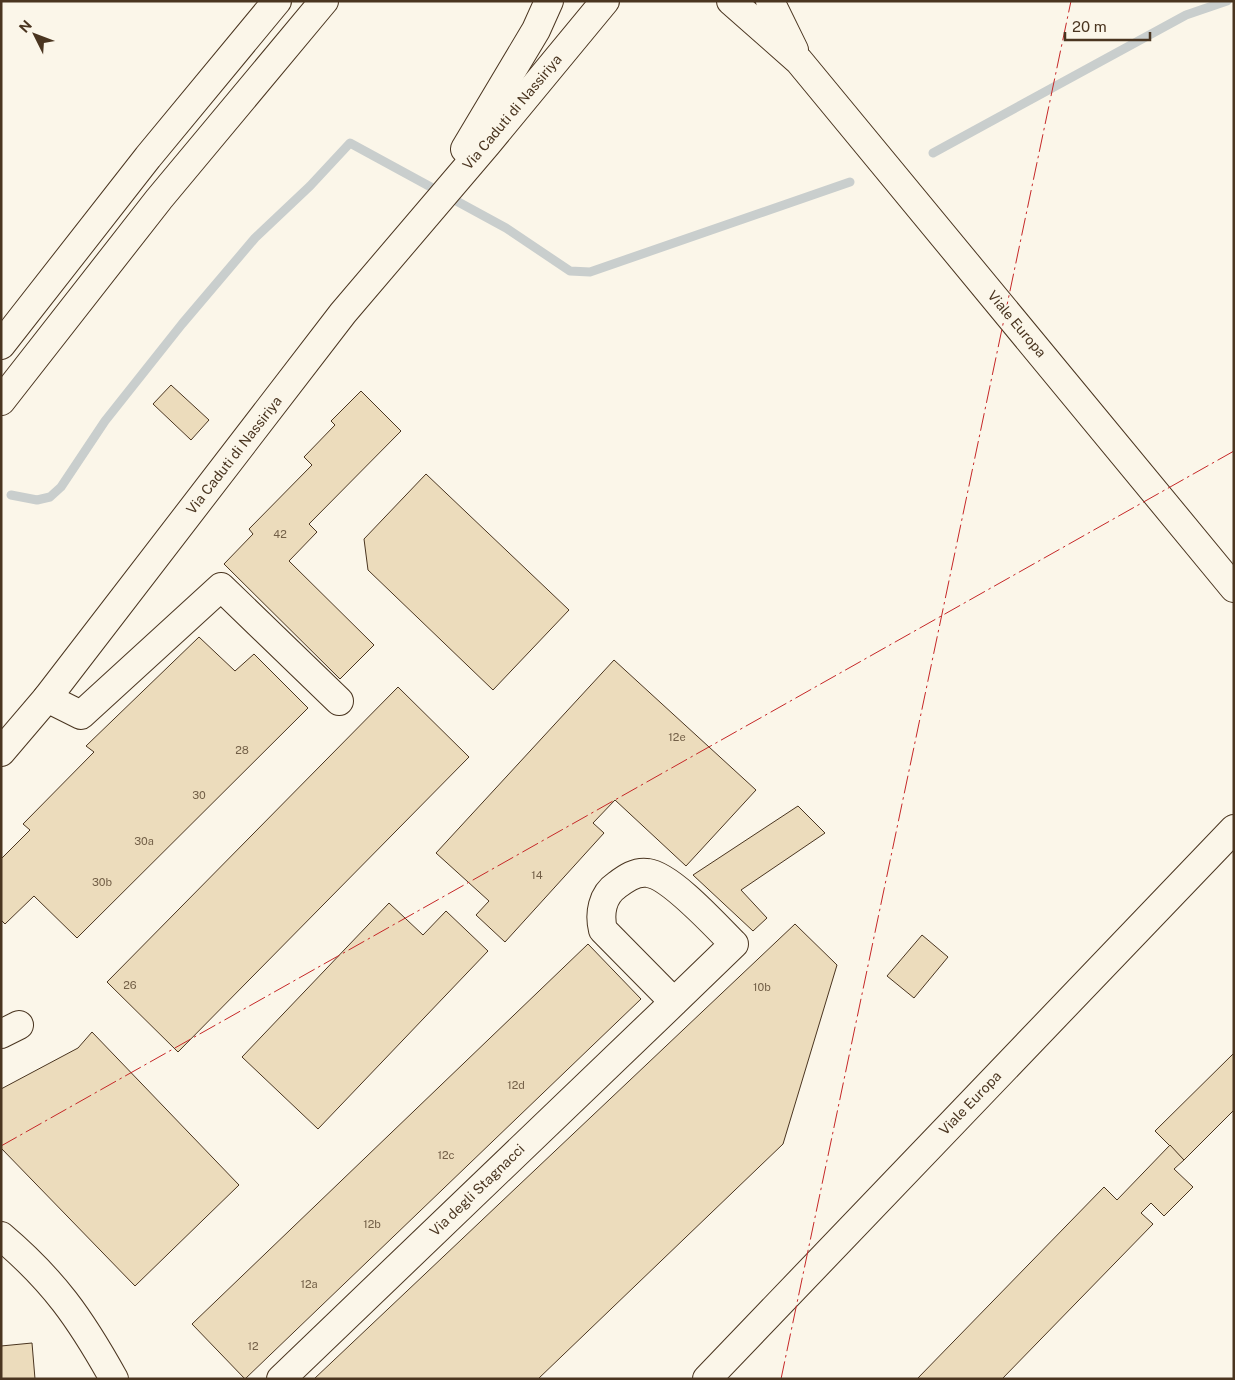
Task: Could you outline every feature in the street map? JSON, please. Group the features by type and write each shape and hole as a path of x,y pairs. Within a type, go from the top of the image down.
{"main road":[{"path":"1,345 148,156 277,1"},
{"path":"1,401 159,199 324,1"},
{"name":"Via Caduti di Nassiriya","path":"425,214 536,30 550,1"},
{"path":"562,1 574,7 601,5"},
{"name":"Viale Europa","path":"731,1 799,61 1234,588"},
{"name":"Viale Europa","path":"770,1 799,61"},
{"name":"Via Caduti di Nassiriya","path":"1,752 47,698 343,313 425,214 487,144 601,5"},
{"path":"47,698 81,715 221,587 339,701"},
{"name":"Viale Europa","path":"706,1379 1234,829"},
{"name":"Via degli Stagnacci","path":"281,1379 674,1002 734,944 665,878 647,872 630,875 613,888 602,905 600,919 603,930 674,1002"},
{"path":"1,1236 40,1272 66,1301 88,1332 114,1379"}],"building":[{"path":"171,385 209,420 191,440 153,404"},
{"path":"361,391 401,431 309,524 317,532 289,561 374,645 340,679 224,564 253,534 249,529 312,465 304,457 335,425 331,421"},
{"path":"426,474 569,610 493,690 368,570 364,539"},
{"path":"199,637 235,671 254,654 308,708 77,938 34,896 5,924 1,920 1,859 30,830 23,824 94,752 86,746"},
{"path":"614,660 756,790 686,866 615,800 593,823 604,833 505,942 476,915 489,901 436,853"},
{"path":"398,687 469,757 178,1052 107,982"},
{"path":"798,806 825,833 741,890 767,918 753,931 693,875"},
{"path":"389,903 423,935 446,911 488,951 318,1129 242,1057"},
{"path":"795,924 837,965 783,1144 538,1379 314,1379"},
{"path":"922,935 948,957 914,998 887,976"},
{"path":"588,944 641,999 245,1379 192,1324"},
{"path":"92,1032 239,1185 135,1286 1,1148 1,1089 78,1048"},
{"path":"1234,1053 1234,1110 1184,1160 1155,1131"},
{"path":"1170,1145 1184,1160 1174,1169 1193,1187 1164,1216 1151,1203 1141,1213 1153,1224 1002,1379 917,1379 1104,1187 1117,1200"},
{"path":"32,1343 35,1379 1,1379 1,1346"}],"waterway":[{"path":"933,153 1186,15 1227,1"},
{"path":"11,495 37,500 50,497 61,487 105,421 182,324 255,238 310,186 350,143 506,228 570,271 590,272 850,182"}],"power":[{"path":"781,1379 1071,1"},
{"path":"1,1146 1234,451"}]}
